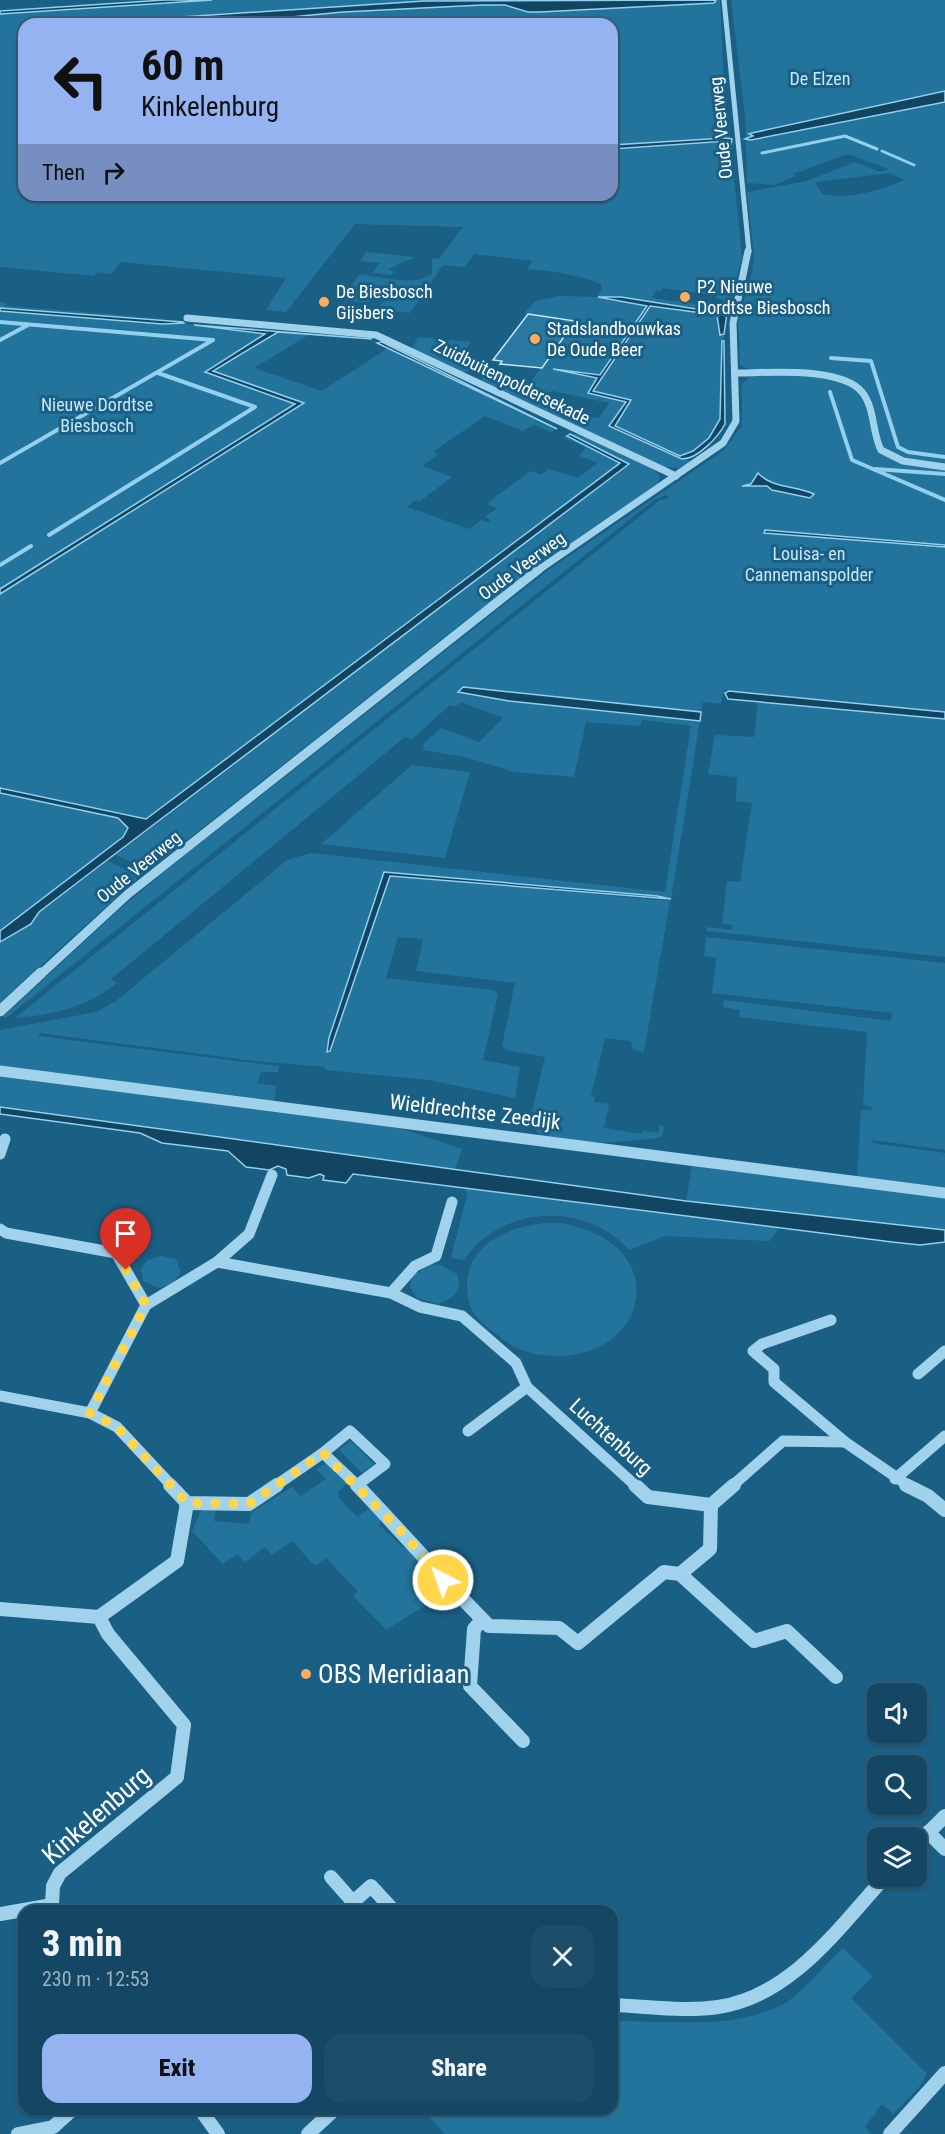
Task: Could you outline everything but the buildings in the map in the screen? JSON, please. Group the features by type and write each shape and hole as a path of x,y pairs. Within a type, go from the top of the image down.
{"street":[{"name":"Oude Veerweg","path":"0,1011 128,894 538,570 717,449 733,429 738,411 734,323 749,256 724,0"},
{"name":"Zuidbuitenpoldersekade","path":"187,318 376,335 676,477"},
{"path":"735,373 825,376 852,383 863,393 879,446 885,453 909,463 945,467"},
{"name":"Wieldrechtse Zeedijk","path":"0,1071 945,1193"},
{"path":"0,1154 5,1139"},
{"path":"90,1413 146,1305 217,1262 249,1234 272,1176"},
{"path":"391,1293 415,1266 436,1256 452,1202"},
{"path":"0,1229 6,1233 116,1253 146,1305"},
{"name":"Luchtenburg","path":"217,1262 391,1293 420,1307 462,1316 516,1363 527,1387 648,1497 711,1505"},
{"path":"831,1320 762,1344 753,1351 774,1370 774,1382 845,1442 895,1479 928,1496 945,1510"},
{"path":"918,1374 945,1351"},
{"path":"468,1431 527,1387"},
{"path":"0,1396 90,1413 117,1427 187,1503 249,1504 323,1453 350,1431 385,1464 357,1485"},
{"path":"895,1479 945,1436"},
{"path":"680,1574 710,1549 711,1505 783,1441 845,1442"},
{"path":"323,1453 357,1485 489,1626 559,1628 578,1643 664,1572 680,1574 754,1641 787,1631 836,1677"},
{"path":"0,1609 99,1617 177,1561 187,1503"},
{"name":"Kinkelenburg","path":"54,1905 53,1886 60,1873 177,1777 184,1725 108,1634 99,1617"},
{"path":"482,1620 474,1629 470,1686 523,1741"},
{"path":"945,1816 928,1832 945,1849"},
{"path":"331,1877 353,1902 371,1886 388,1905"},
{"path":"618,2005 712,2007 756,1997 782,1983 795,1972 876,1887"},
{"name":"Kinkelenburg","path":"0,1914 18,1912"},
{"path":"890,2134 945,2073"},
{"path":"18,2134 53,2127 66,2115"},
{"path":"204,2115 218,2134"},
{"path":"308,2134 329,2115"}],"green space":[{"path":"212,0 720,0 723,66 742,257 732,298 722,311 715,312 621,297 598,297 719,316 719,335 724,335 725,424 720,433 685,459 692,462 680,468 664,467 482,381 482,372 491,369 556,404 552,409 580,422 586,416 599,418 609,403 553,391 548,393 529,384 575,321 524,313 535,301 560,296 597,297 602,288 601,284 564,274 527,269 532,261 474,254 465,267 443,265 410,313 377,309 386,299 374,297 368,303 343,300 348,292 357,293 360,288 351,286 360,274 407,281 425,278 432,274 432,258 439,259 463,227 355,224 286,312 266,310 286,278 121,262 112,274 97,272 94,276 0,267 0,14","holes":["663,288 717,296 716,299 723,299 720,307 652,298 656,291 661,291"]},
{"path":"731,0 945,0 945,712 724,690 721,704 703,702 701,712 463,687 458,692 509,701 700,721 671,899 384,872 326,1051 330,1051 390,876 670,901 644,1052 633,1050 631,1041 605,1038 591,1096 595,1097 594,1102 609,1104 604,1128 642,1134 643,1131 658,1133 660,1125 665,1128 661,1137 633,1141 579,1142 548,1138 538,1133 530,1120 545,1057 507,1050 502,1046 515,983 416,971 423,939 398,937 386,978 493,990 498,994 483,1060 520,1067 515,1098 429,1080 325,1070 325,1067 254,1061 40,1033 38,1036 279,1066 278,1072 261,1072 257,1083 276,1086 274,1102 0,1066 0,1030 96,1012 116,1001 287,860 311,853 665,892 691,726 642,720 640,726 586,722 574,777 514,772 465,757 423,750 424,743 441,728 479,742 503,718 461,702 455,707 450,705 412,739 405,737 111,979 117,983 106,991 82,1004 56,1012 15,1018 660,500 669,498 666,495 654,500 6,1018 3,1017 114,914 170,867 547,571 723,451 742,426 742,384 750,377 749,370 740,364 738,319 752,273 754,255 747,192 807,181 855,162 881,172 888,169 848,154 793,174 796,176 775,185 747,183 745,117","holes":["890,173 905,180 875,190 843,196 822,194 815,182"]},
{"path":"367,252 415,257 388,269 395,272 390,275 372,273 380,263 360,261"},
{"path":"0,302 7,303 6,306 185,320 0,308"},
{"name":"Nieuwe Dordtse Biesbosch","path":"0,310 310,334 254,368 322,391 388,348 555,430 551,432 534,425 523,431 485,416 434,451 438,455 422,466 452,477 419,502 416,500 407,507 469,529 481,520 488,522 491,520 485,517 497,508 486,504 530,471 541,475 549,469 577,478 598,463 579,456 586,448 563,437 566,435 620,463 146,819 0,788 0,594 221,455 0,592"},
{"path":"418,337 471,342 459,361 478,364 471,371 462,372 412,349"},
{"path":"570,434 580,434 652,468 660,476 658,483 470,617 153,867 143,867 116,855 629,464"},
{"path":"758,702 945,719 945,957 706,931 707,927 732,930 733,925 722,924 727,881 740,882 752,803 736,801 737,777 708,774 715,735 754,737"},
{"path":"412,765 470,772 445,858 321,844"},
{"path":"0,791 139,821 107,850 0,931"},
{"path":"108,861 135,874 136,880 0,1002 0,942 31,924 39,912"},
{"path":"706,937 945,963 945,1150 873,1140 872,1143 945,1153 945,1187 857,1177 861,1110 872,1110 872,1107 863,1105 867,1032 739,1017 740,1010 723,1007 724,1000 891,1021 892,1013 712,993 716,958 704,956"},
{"path":"0,1075 399,1128 462,1149 455,1170 0,1107"},
{"path":"692,1166 945,1196 945,1230 686,1201"},
{"path":"465,1188 779,1228 770,1241 665,1236 629,1250 611,1234 590,1223 567,1217 544,1216 521,1220 499,1228 480,1242 464,1260 452,1258 452,1253 467,1196"},
{"path":"561,1223 598,1235 623,1254 635,1277 636,1301 626,1324 606,1343 578,1354 535,1354 516,1348 505,1341 475,1314 468,1295 469,1270 476,1256 499,1236 529,1225"},
{"path":"160,1256 176,1259 181,1273 171,1284 158,1288 143,1281 141,1269 147,1261"},
{"path":"438,1264 457,1274 459,1285 452,1297 438,1304 417,1298 410,1287 412,1276 430,1265"},
{"path":"351,1441 374,1464 362,1473 339,1450"},
{"path":"326,1463 347,1483 338,1492 340,1495 338,1497 357,1517 370,1508 380,1518 380,1526 403,1547 410,1548 418,1558 420,1570 443,1594 386,1630 353,1596 358,1592 326,1558 315,1566 292,1541 272,1555 265,1547 245,1562 237,1554 223,1564 192,1531 202,1509 216,1510 214,1521 249,1524 252,1512 292,1487 301,1496 326,1479 316,1469"},
{"path":"843,1948 873,1977 851,1998 927,2074 920,2086 893,2114 882,2104 865,2127 871,2134 445,2134 428,2115 618,2115 618,2021 676,2023 742,2018 782,2005 804,1987"}],"shaded area":[{"path":"164,0 212,0 0,14 0,11"},
{"path":"716,0 714,3 540,12 528,12 505,5 482,5 343,12 280,18 167,18 424,1"},
{"path":"945,91 945,102 751,140 745,139 753,136 749,134 752,133"},
{"path":"732,139 731,147 727,141 618,149 618,145"},
{"path":"598,297 621,297 715,312 728,306 724,334 720,335 717,315 650,306 593,391 631,400 615,426 680,456 693,451 709,438 720,419 722,341 724,341 725,424 713,441 701,451 682,459 609,426 626,402 588,393 597,378 553,369 600,375 647,306"},
{"path":"0,308 184,323 163,324 0,311"},
{"path":"194,325 372,339 278,332 213,371 304,403 0,594 0,589 295,404 205,372 265,334"},
{"path":"382,342 557,429 377,343"},
{"path":"570,434 629,464 39,912 31,924 0,942 0,931 123,837 128,828 118,818 0,793 0,788 146,819 620,463 567,436"},
{"path":"758,473 770,482 814,494 810,498 772,490 767,486 742,486 751,484"},
{"path":"765,530 945,545 945,547 764,533"},
{"path":"463,687 701,712 700,721 509,701 458,692"},
{"path":"729,691 945,712 945,719 728,699 725,693"},
{"path":"384,872 671,899 390,876 330,1051 327,1052 329,1038"},
{"path":"0,1107 686,1201 945,1230 945,1242 920,1245 892,1242 353,1174 346,1183 323,1180 324,1176 320,1174 309,1178 287,1175 286,1169 278,1166 269,1170 246,1167 228,1151 162,1143 140,1133 0,1114"}],"waterway":[{"path":"762,153 845,136 877,149"},
{"path":"882,151 914,165"},
{"path":"0,322 213,340 0,463"},
{"path":"0,340 28,325"},
{"path":"831,358 871,361 898,447 908,452 945,457"},
{"path":"49,535 255,407 158,373"},
{"path":"830,392 852,460 945,500"},
{"path":"875,469 945,474"},
{"path":"0,565 31,546"}],"place":[{"name":"P2 Nieuwe Dordtse Biesbosch","path":"685,297"},
{"name":"De Biesbosch Gijsbers","path":"324,302"},
{"name":"Stadslandbouwkas De Oude Beer","path":"535,339"},
{"name":"OBS Meridiaan","path":"306,1674"}],"route":[{"path":"126,1270 146,1305 90,1413 117,1427 187,1503 249,1504 323,1453 403,1533 443,1580"}],"park label":[{"name":"De Elzen","path":"820,79"},
{"name":"Louisa- en Cannemanspolder","path":"809,564"}]}
